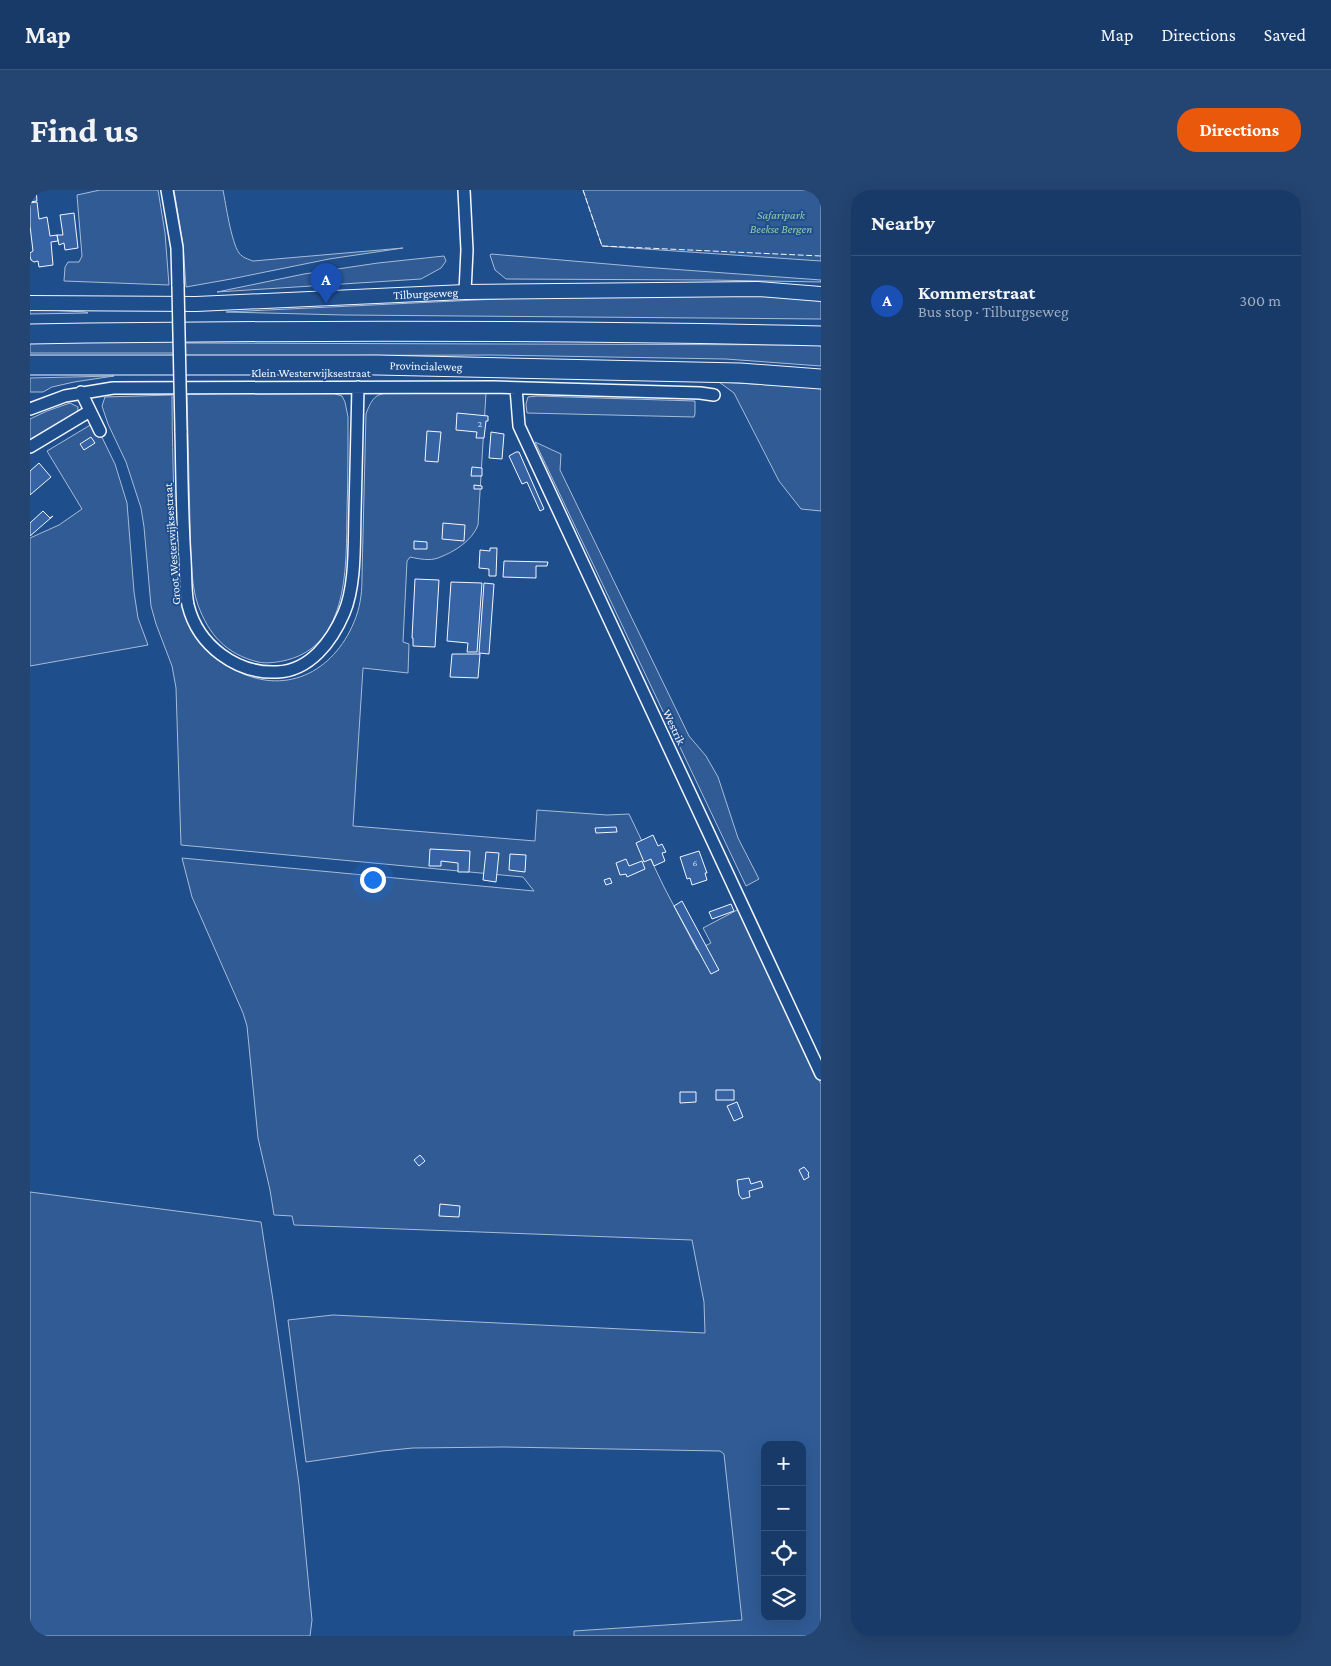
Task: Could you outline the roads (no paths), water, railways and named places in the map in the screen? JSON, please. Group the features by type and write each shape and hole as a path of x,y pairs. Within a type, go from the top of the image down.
{"highway":[{"path":"30,334 203,331 598,331 821,336"},
{"name":"Provincialeweg","path":"30,365 377,365 740,373 821,379"}],"street":[{"name":"Groot Westerwijksestraat","path":"167,190 177,248 182,516 188,605 199,633 220,654 234,664 262,673 290,672 314,658 330,640 345,611 354,571 358,387"},
{"path":"464,190 467,250 465,292"},
{"name":"Tilburgseweg","path":"30,303 196,304 465,292 758,289 821,294"},
{"name":"Klein Westerwijksestraat","path":"30,409 81,392 113,388 516,388 700,393 714,395"},
{"name":"Westrik","path":"516,388 519,426 821,1074"},
{"path":"81,392 100,431"},
{"path":"30,447 90,410"}],"place":[{"name":"Kommerstraat","path":"326,304"}],"park label":[{"name":"Safaripark Beekse Bergen","path":"781,222"}]}
